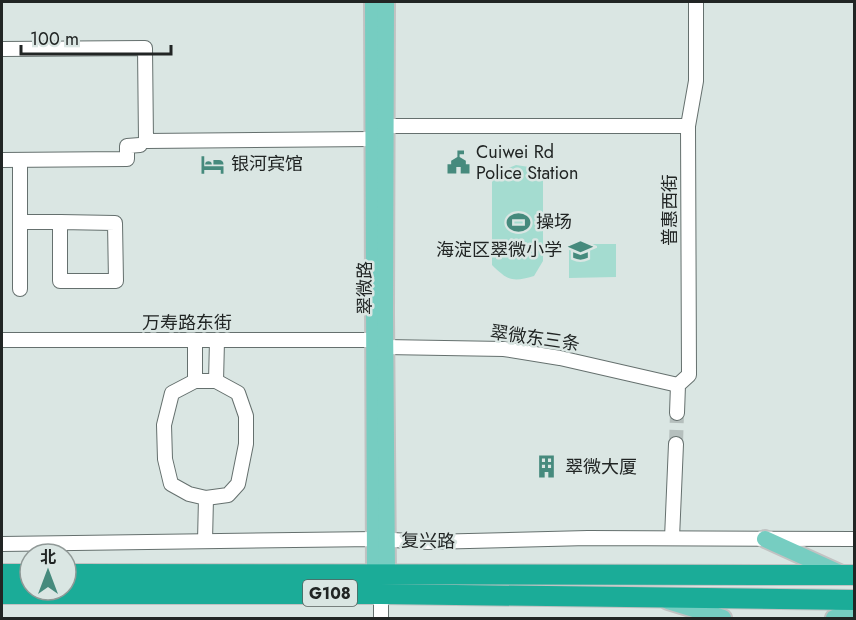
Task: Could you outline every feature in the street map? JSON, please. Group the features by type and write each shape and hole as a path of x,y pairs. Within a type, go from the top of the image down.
{"highway":[{"path":"2,574 18,574"},
{"name":"复兴路","path":"78,574 850,575"},
{"name":"G108","path":"2,594 381,594 855,600"}],"main road":[{"name":"翠微路","path":"373,2 372,139 379,344 381,573"},
{"name":"翠微路","path":"379,344 386,126 386,2"},
{"path":"765,539 850,575"},
{"path":"658,598 723,618"},
{"path":"834,618 855,611"}],"street":[{"name":"普惠西街","path":"677,413 678,385 689,375 688,126 696,81 696,2"},
{"path":"2,49 145,48 146,141 372,139"},
{"path":"386,126 688,126"},
{"path":"2,160 128,159 127,146 140,145"},
{"path":"20,160 20,289"},
{"path":"20,222 60,222 115,223 116,281 60,281 60,222"},
{"name":"万寿路东街","path":"2,340 379,344"},
{"path":"195,341 195,381"},
{"path":"216,381 217,341"},
{"name":"翠微东三条","path":"379,344 504,349 560,358 678,385"},
{"path":"195,381 216,381 238,393 246,416 246,444 238,484 228,495 206,498 189,494 171,484 165,459 164,425 172,393 195,381"},
{"path":"672,538 676,444"},
{"path":"205,541 206,498"},
{"name":"复兴路","path":"2,544 381,539 428,542 672,538 855,539"},
{"path":"381,594 381,618"}],"green space":[{"name":"操场","path":"516,165 529,167 543,179 543,261 534,276 511,279 492,265 492,182 501,171"},
{"path":"569,244 616,244 616,277 569,278"}],"tunnel":[{"path":"676,444 677,413"}],"place":[{"name":"Cuiwei Rd Police Station","path":"458,162"},
{"name":"银河宾馆","path":"213,164"},
{"name":"操场","path":"518,222"},
{"name":"海淀区翠微小学","path":"580,250"},
{"name":"翠微大厦","path":"547,467"}]}
